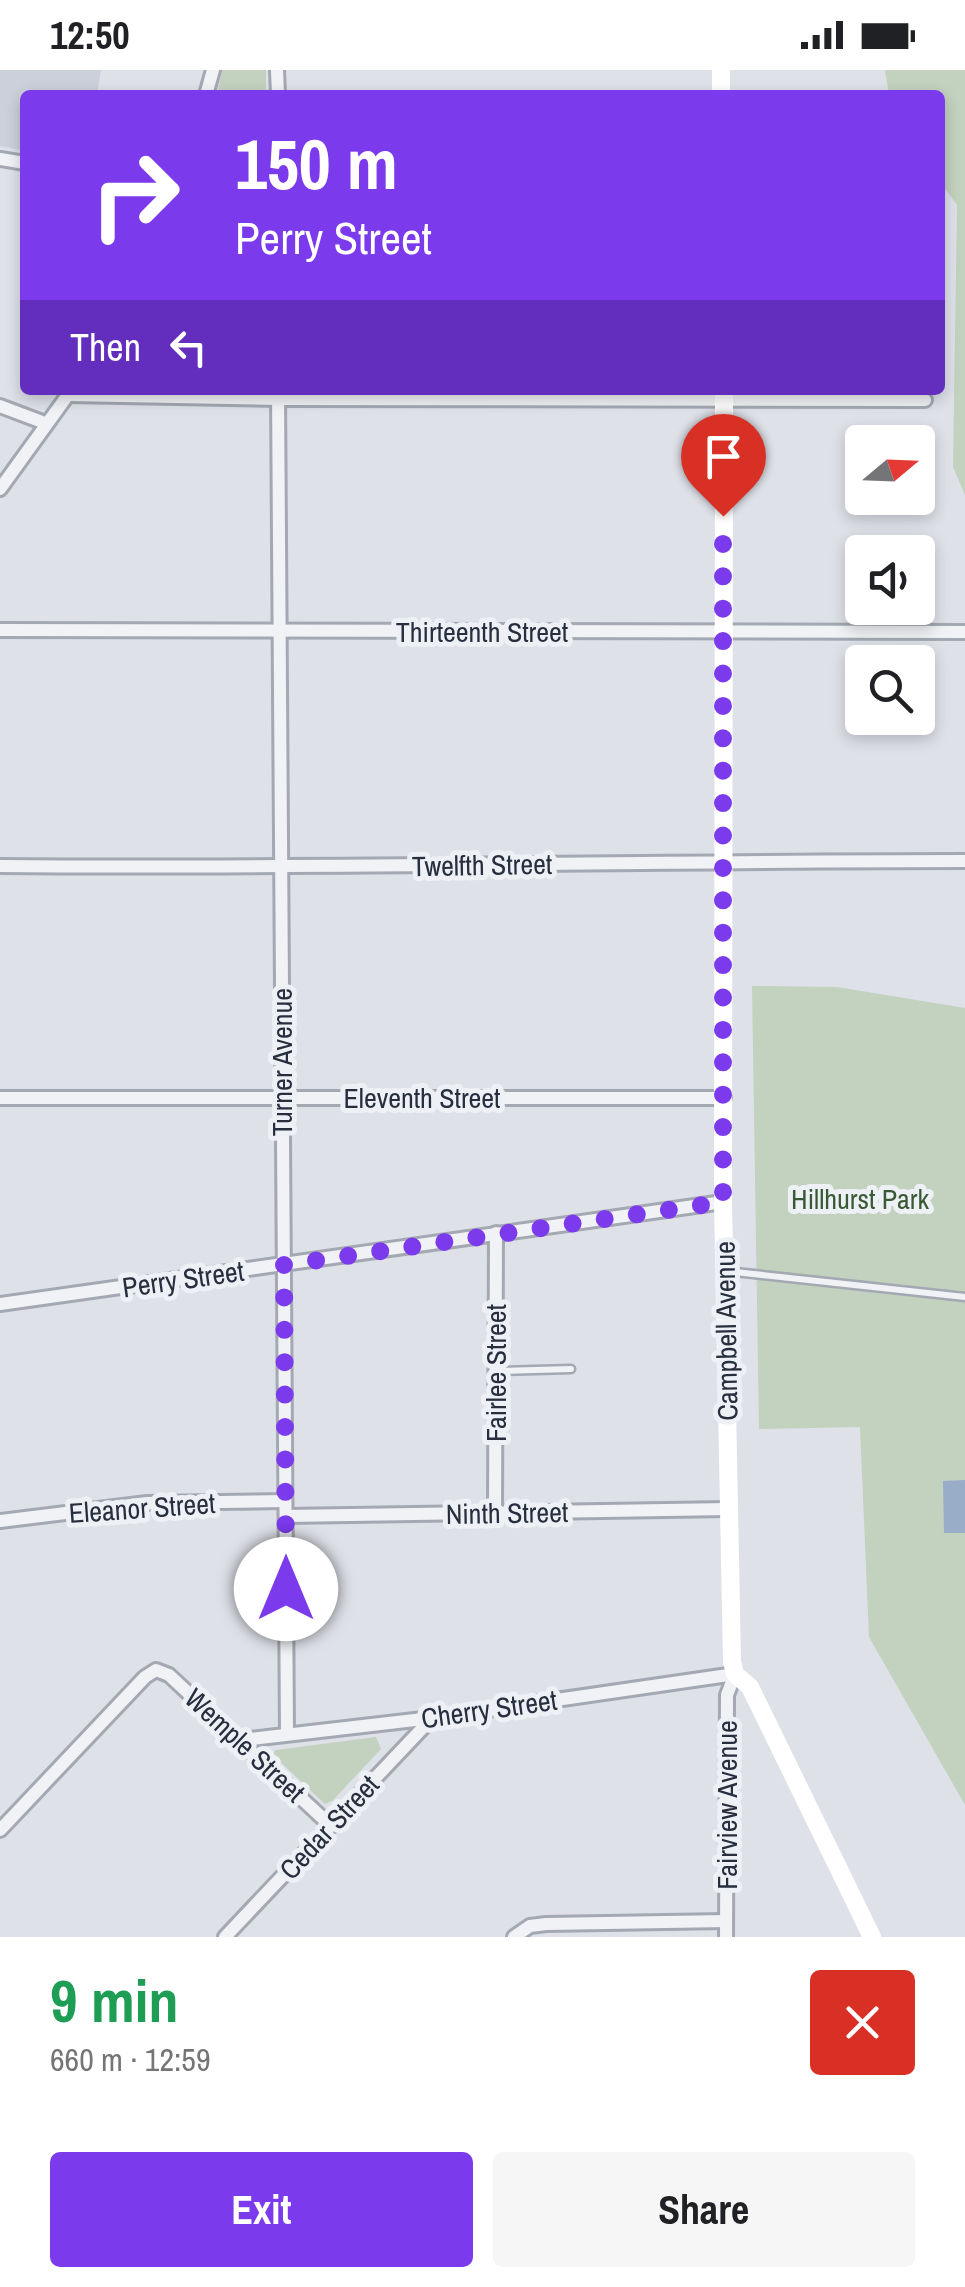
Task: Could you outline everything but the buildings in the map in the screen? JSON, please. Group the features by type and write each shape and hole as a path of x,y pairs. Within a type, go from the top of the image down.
{"street":[{"path":"0,489 68,395"},
{"path":"278,395 724,395 925,400"},
{"name":"Turner Avenue","path":"278,395 287,1734"},
{"name":"Campbell Avenue","path":"724,395 723,1202 735,1674"},
{"path":"0,406 45,424"},
{"name":"Thirteenth Street","path":"0,630 965,632"},
{"name":"Twelfth Street","path":"0,866 281,868 965,861"},
{"name":"Eleventh Street","path":"0,1098 724,1098"},
{"name":"Perry Street","path":"0,1304 723,1202"},
{"name":"Fairlee Street","path":"495,1514 496,1233"},
{"name":"Eleanor Street","path":"0,1521 147,1503 286,1509"},
{"name":"Ninth Street","path":"286,1509 495,1514 729,1509"},
{"name":"Wemple Street","path":"0,1830 156,1670 169,1675 242,1740 330,1826"},
{"path":"735,1674 750,1688 872,1937"},
{"name":"Cherry Street","path":"242,1740 432,1718 735,1674"},
{"name":"Fairview Avenue","path":"726,1937 727,1695 735,1674"},
{"name":"Cedar Street","path":"225,1937 432,1718"},
{"path":"514,1937 530,1926 546,1924 726,1922"}],"lane":[{"path":"724,1271 965,1297"},
{"path":"496,1371 571,1369"}],"shaded area":[{"path":"0,70 101,70 98,90 20,90 20,150 0,146"}],"green space":[{"path":"222,70 266,70 266,90 218,90"},
{"path":"885,70 965,70 965,495 953,467 957,205 945,189 945,90 888,90"},
{"name":"Hillhurst Park","path":"752,986 837,987 965,1008 965,1805 869,1637 860,1427 759,1429"},
{"path":"376,1737 381,1749 325,1804 272,1754 276,1750"}],"water":[{"path":"965,1480 965,1533 944,1533 943,1481"}],"route":[{"path":"286,1589 284,1265 723,1202 723,516"}]}
